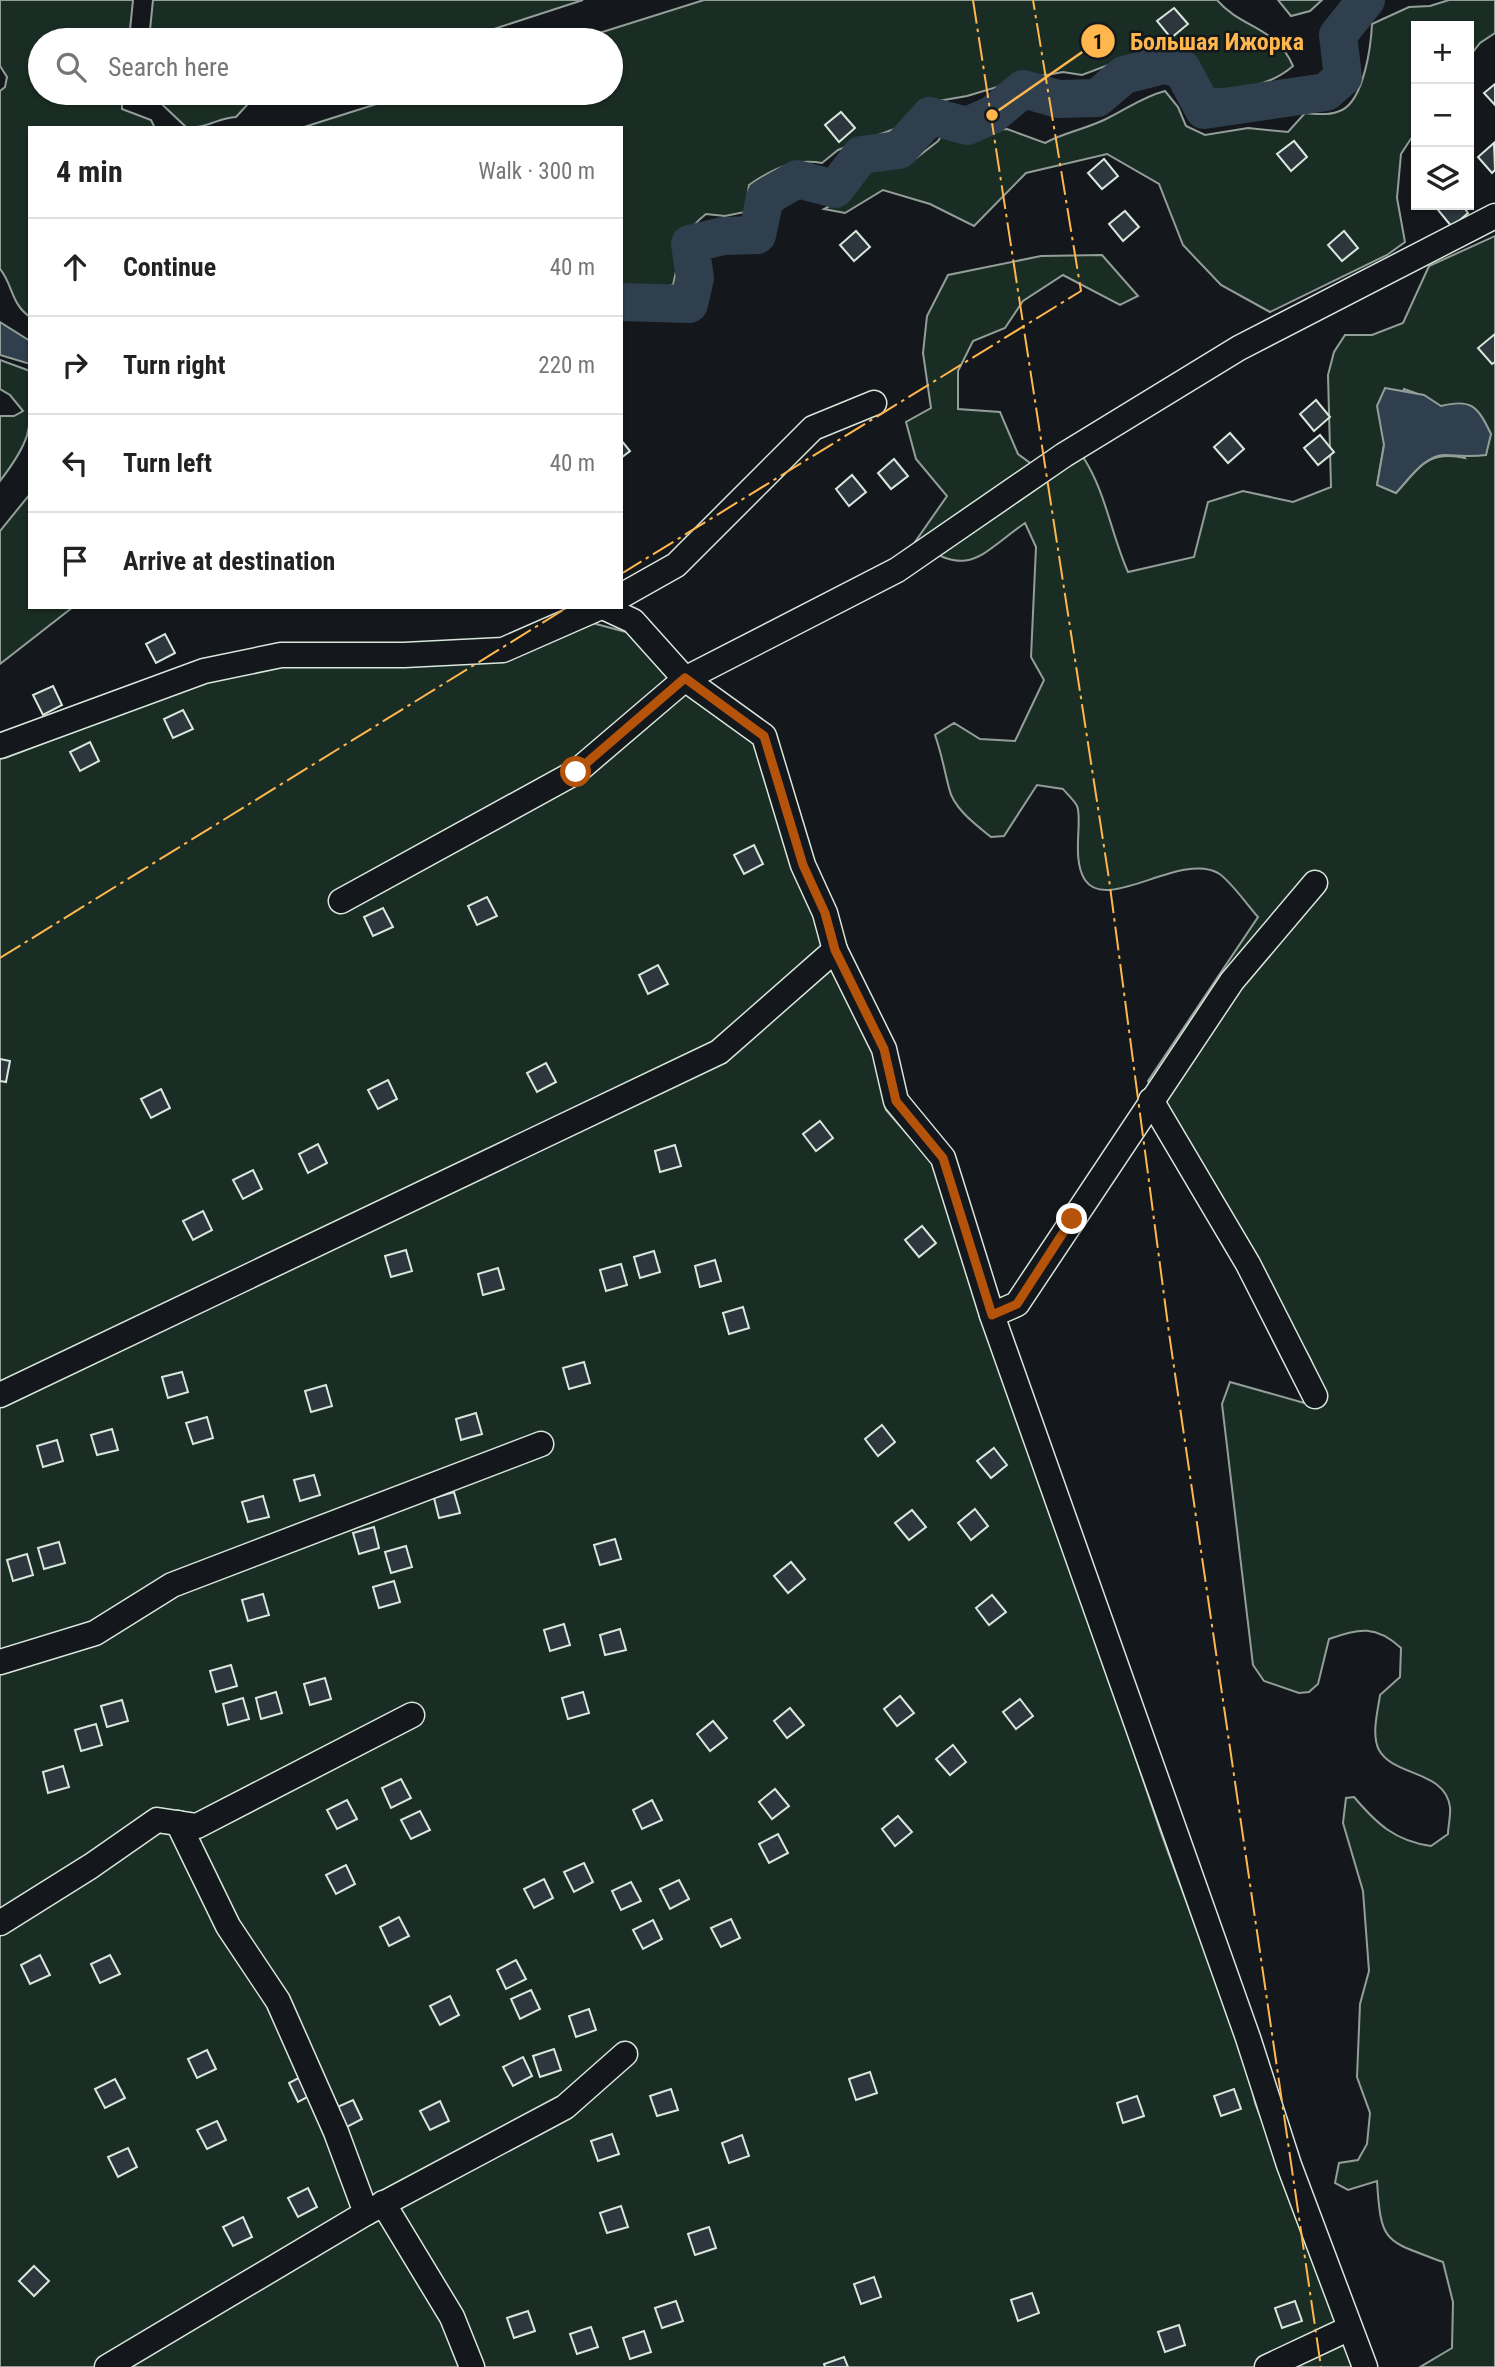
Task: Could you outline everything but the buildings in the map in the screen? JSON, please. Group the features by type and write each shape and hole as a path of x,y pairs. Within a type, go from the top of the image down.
{"lane":[{"path":"341,901 576,772 685,678 897,570 1064,455 1239,348 1495,216"},
{"path":"623,595 676,565 813,428 874,403"},
{"path":"0,746 204,671 281,655 404,655 503,650 597,609"},
{"path":"607,609 634,621 685,678 764,736 803,865 825,913 835,950 884,1049 896,1101 943,1158 992,1315 1248,2038 1289,2165 1365,2367"},
{"path":"992,1315 1017,1304 1232,981 1315,883"},
{"path":"0,1395 719,1052 835,950"},
{"path":"1151,1100 1248,1264 1315,1396"},
{"path":"0,1662 95,1633 172,1585 541,1444"},
{"path":"0,1923 91,1866 157,1820 197,1826 412,1715"},
{"path":"178,1823 228,1926 278,2001 374,2208 452,2317 472,2367"},
{"path":"107,2367 374,2208 565,2107 625,2054"},
{"path":"1267,2367 1350,2328"}],"green space":[{"path":"0,0 133,0 130,28 28,28 28,105 122,105 122,109 151,120 154,126 28,126 28,315 19,306 0,269 0,91 5,87 7,77 0,66"},
{"path":"153,0 583,0 497,28 150,28"},
{"path":"704,0 1217,0 1237,17 1268,35 1286,53 1293,66 1274,79 1253,86 1207,90 1198,70 1181,60 1140,53 1082,75 1063,72 1024,79 967,96 927,103 897,128 838,150 822,163 802,162 766,174 749,185 745,212 725,216 706,214 685,238 673,285 652,290 623,288 623,126 307,126 373,105 623,105 623,28 615,28"},
{"path":"1278,0 1322,0 1310,11 1291,16"},
{"path":"1449,0 1495,0 1495,33 1474,51 1474,21 1411,21 1411,139 1401,154 1397,198 1405,242 1387,255 1270,312 1221,285 1183,245 1159,184 1107,154 1026,173 974,226 930,204 883,190 845,213 824,209 844,198 871,168 880,164 901,166 911,162 938,141 944,132 1007,129 1045,143 1165,91 1178,107 1186,126 1205,135 1248,128 1288,132 1305,113 1333,113 1350,104 1365,71 1372,24 1409,7 1430,6"},
{"path":"163,105 247,105 236,117 206,125 185,126"},
{"path":"1495,236 1495,2367 1420,2367 1452,2348 1453,2302 1443,2262 1398,2244 1390,2237 1381,2218 1377,2181 1348,2190 1335,2183 1339,2163 1358,2160 1367,2144 1370,2113 1357,2077 1360,2004 1369,1971 1363,1891 1343,1823 1346,1798 1354,1797 1388,1830 1407,1840 1431,1846 1448,1834 1450,1807 1439,1786 1386,1759 1379,1750 1376,1722 1380,1695 1400,1677 1401,1648 1392,1641 1383,1635 1367,1631 1329,1639 1318,1684 1309,1692 1299,1693 1264,1681 1253,1665 1222,1404 1230,1382 1315,1406 1325,1395 1310,1358 1148,1081 1258,917 1223,876 1202,869 1184,870 1127,887 1110,890 1095,888 1085,880 1081,871 1078,812 1076,804 1063,789 1037,785 1004,836 991,837 955,802 935,735 954,723 980,739 1015,741 1044,680 1031,657 1036,547 1025,523 984,553 962,561 934,553 915,542 947,496 916,459 906,422 931,408 923,353 927,316 948,275 1041,256 1102,255 1138,296 1120,305 1063,275 1023,301 1005,328 973,341 958,371 958,409 1000,412 1018,454 1048,476 1083,457 1103,499 1128,572 1194,557 1208,502 1243,491 1293,502 1331,487 1328,375 1334,352 1345,335 1372,335 1403,323 1429,266","holes":["1404,389 1418,394 1444,414 1465,458 1442,456 1425,463 1396,493 1377,485 1384,445"]},
{"path":"0,360 28,370 28,429 20,452 0,481 0,416 14,416 23,411 10,395 0,389"},
{"path":"28,496 28,609 70,609 0,664 0,531"},
{"path":"585,621 637,635 758,737 818,914 820,942 873,1045 886,1110 936,1167 1161,1833 1247,2066 1255,2103 1358,2367 0,2367 0,757 5,758 188,688 270,664 503,660"}],"water":[{"path":"0,322 28,340 28,363 0,355"},
{"path":"1385,388 1424,395 1441,406 1460,403 1473,407 1491,434 1486,455 1439,455 1418,468 1396,493 1377,485 1384,445 1377,406"}],"waterway":[{"path":"623,302 689,304 695,278 690,244 723,236 757,235 765,198 797,179 835,189 861,155 899,150 930,116 967,126 992,115 1023,89 1058,99 1097,98 1124,75 1163,65 1182,69 1204,110 1326,92 1343,77 1338,35 1366,0"}],"power":[{"path":"973,0 1109,879 1169,1333 1321,2367"},
{"path":"623,573 1081,291 1033,0"},
{"path":"0,958 565,609"}],"place":[{"name":"Большая Ижорка","path":"992,115"}],"route":[{"path":"576,772 685,678 764,736 803,865 825,913 835,950 884,1049 896,1101 943,1158 992,1315 1017,1304 1072,1219"}]}
